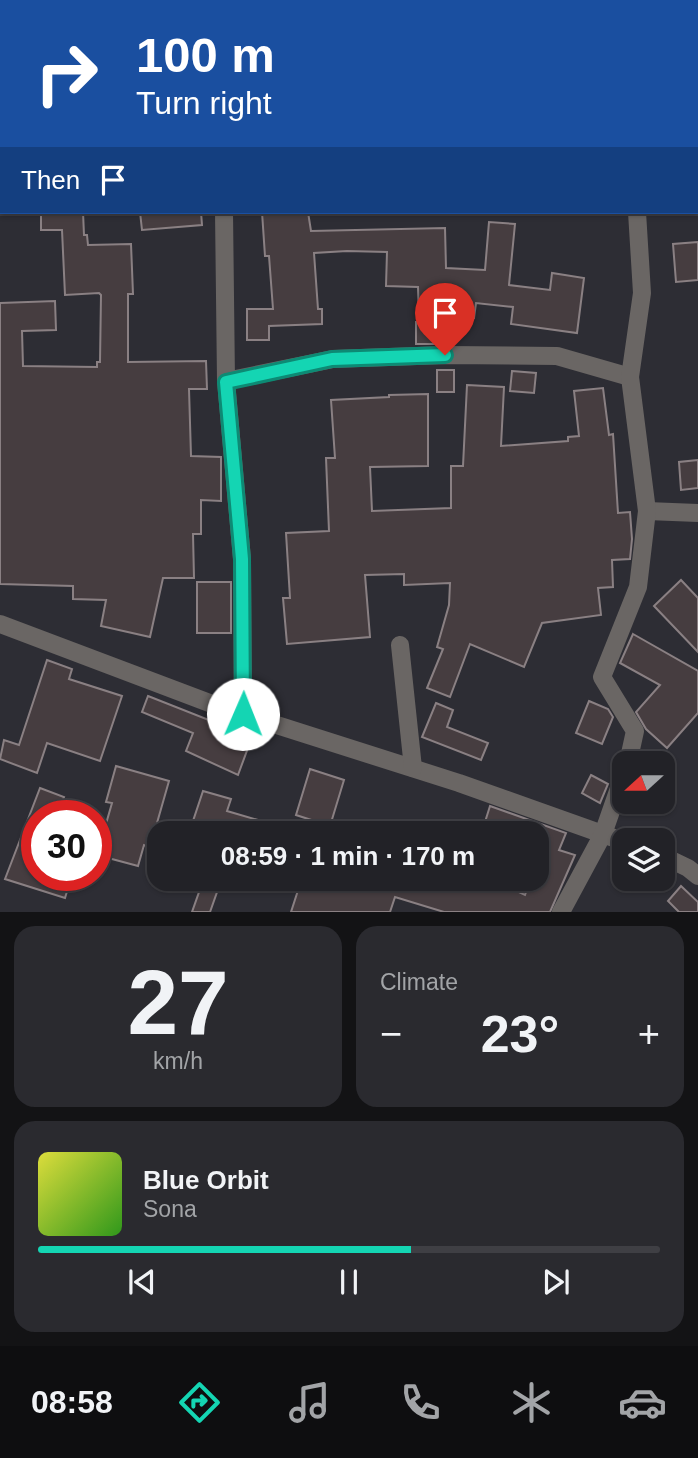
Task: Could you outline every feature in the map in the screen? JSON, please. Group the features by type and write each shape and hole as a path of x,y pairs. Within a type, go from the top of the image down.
{"street":[{"path":"223,214 226,382 242,559 243,714"},
{"path":"631,751 635,731 602,677 638,587 647,512 629,377 642,293 637,214"},
{"path":"226,382 332,359 445,355 557,356 629,377"},
{"path":"647,512 698,513"},
{"path":"0,624 243,714 413,768 612,837"},
{"path":"400,645 413,768"},
{"path":"561,912 603,834 612,808"},
{"path":"675,862 698,876"}],"building":[{"path":"41,214 83,214 84,235 87,235 88,245 131,244 133,294 128,294 128,362 206,361 207,389 189,389 191,456 221,457 221,501 201,500 201,534 193,534 194,578 163,578 150,637 101,626 106,600 73,599 73,586 0,584 0,303 55,301 56,330 22,331 23,366 97,367 97,362 100,362 101,295 65,295 62,230 41,230"},
{"path":"140,214 201,214 202,225 142,230"},
{"path":"262,214 308,214 311,231 445,228 446,268 485,270 489,222 515,224 509,285 550,290 552,273 584,278 577,333 511,324 513,307 476,303 474,318 438,318 437,344 416,344 416,322 419,322 418,287 386,286 387,252 347,251 314,253 318,309 322,309 322,324 269,326 269,340 247,340 247,309 273,309 269,256 265,256"},
{"path":"698,242 698,280 676,282 673,244"},
{"path":"437,370 454,370 454,392 437,392"},
{"path":"512,371 536,373 534,393 510,391"},
{"path":"467,385 504,387 501,446 568,441 568,437 579,436 574,391 603,388 609,435 613,434 618,513 630,512 632,539 630,559 612,560 613,587 598,588 601,615 542,623 524,667 470,644 450,697 427,688 443,649 437,647 449,605 450,583 404,585 404,574 365,575 370,637 287,644 283,598 290,598 286,533 329,531 326,458 335,458 331,400 428,394 428,466 370,467 372,511 451,508 451,466 463,466"},
{"path":"698,460 698,488 681,490 679,462"},
{"path":"681,580 698,598 698,652 654,606"},
{"path":"197,582 231,582 231,633 197,633"},
{"path":"633,634 698,671 698,713 667,748 646,729 636,712 660,685 620,663"},
{"path":"47,660 72,669 69,679 122,696 100,761 47,743 37,773 0,759 4,740 19,745"},
{"path":"148,696 252,737 238,775 186,751 193,733 142,712"},
{"path":"589,701 608,709 613,717 602,744 576,733"},
{"path":"436,703 453,710 447,727 488,743 481,760 422,737"},
{"path":"116,766 169,781 158,821 147,821 147,846 144,845 138,866 112,859 112,800 107,800"},
{"path":"310,769 344,780 332,821 315,821 296,815"},
{"path":"591,775 608,784 600,803 582,793"},
{"path":"40,788 64,797 63,800 35,800"},
{"path":"203,791 231,799 227,811 261,821 193,821"},
{"path":"490,806 532,821 485,821"},
{"path":"549,827 566,833 559,850 575,855 550,912 444,912 395,897 390,912 291,912 298,891 516,891 525,895 526,891 549,891"},
{"path":"21,837 21,884 5,879"},
{"path":"681,886 698,902 698,912 679,912 668,901"},
{"path":"43,891 67,891 65,898"},
{"path":"199,891 217,891 210,912 192,912"}],"route":[{"path":"243,714 242,559 226,382 332,359 445,355"}]}
